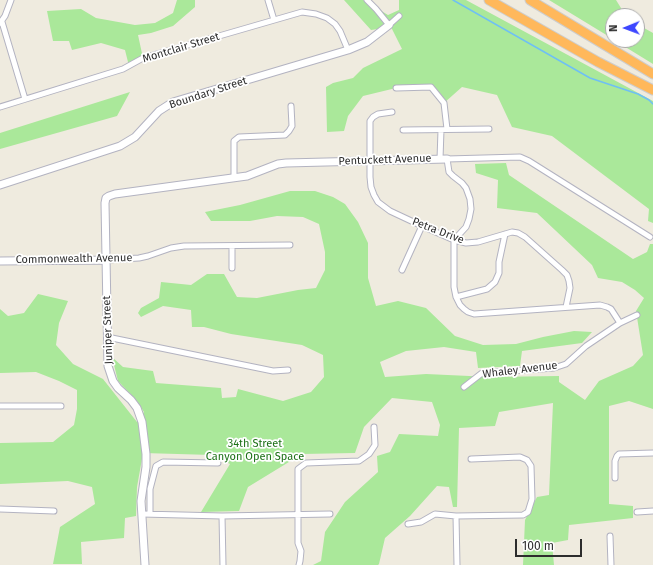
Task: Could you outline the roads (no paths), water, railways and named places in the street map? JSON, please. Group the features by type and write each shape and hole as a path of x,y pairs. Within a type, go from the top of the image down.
{"highway":[{"path":"489,0 598,62 653,90"},
{"path":"530,0 653,74"}],"street":[{"path":"11,0 1,22 25,99"},
{"path":"268,0 274,20"},
{"path":"367,0 389,25"},
{"name":"Montclair Street","path":"0,107 123,69 143,58 302,12 322,16 335,24 340,31 348,50"},
{"name":"Boundary Street","path":"0,185 120,146 135,137 159,110 173,102 348,50 367,42 399,16"},
{"path":"396,88 431,87 444,103 447,130"},
{"path":"234,177 234,141 238,137 285,135 290,131 292,126 291,106"},
{"name":"Petra Drive","path":"392,112 378,114 370,121 371,187 378,202 390,211 422,226 454,240 466,243 478,242 512,232 518,233 525,237 562,270 569,281 570,288 566,307"},
{"path":"404,130 489,129"},
{"path":"440,130 444,159 453,176 466,188 470,199 471,210 466,227 454,240 454,287 456,297 460,305 468,312 474,314 600,305 607,307 614,312 620,322"},
{"name":"Pentuckett Avenue","path":"105,203 106,198 115,194 247,176 278,164 520,157 529,161 650,237"},
{"name":"Juniper Street","path":"105,203 108,366 113,381 137,408 142,422 146,461 141,502 145,565"},
{"path":"402,270 422,226"},
{"path":"456,297 487,289 495,282 499,273 499,262 505,234"},
{"name":"Commonwealth Avenue","path":"0,261 107,260 139,258 170,248 184,246 290,245"},
{"path":"232,246 232,268"},
{"name":"Whaley Avenue","path":"464,387 482,373 554,368 566,364 586,346 620,322 637,315"},
{"path":"107,337 273,370 288,370"},
{"path":"0,406 61,406"},
{"path":"299,565 301,551 298,544 298,470 306,463 359,461 369,454 375,445 374,427"},
{"path":"614,478 617,456 619,454 653,453"},
{"path":"408,524 421,522 435,514 456,516 523,515 528,512 532,499 531,466 527,460 520,458 471,459"},
{"path":"150,514 150,489 156,466 163,462 218,463"},
{"path":"0,509 54,511"},
{"path":"637,512 653,511"},
{"path":"142,514 222,516 330,514"},
{"path":"222,516 223,565"},
{"path":"456,516 457,565"},
{"path":"610,536 611,565"}],"waterway":[{"path":"453,0 590,78 638,94 653,104"}],"park label":[{"name":"34th Street Canyon Open Space","path":"255,450"}]}
